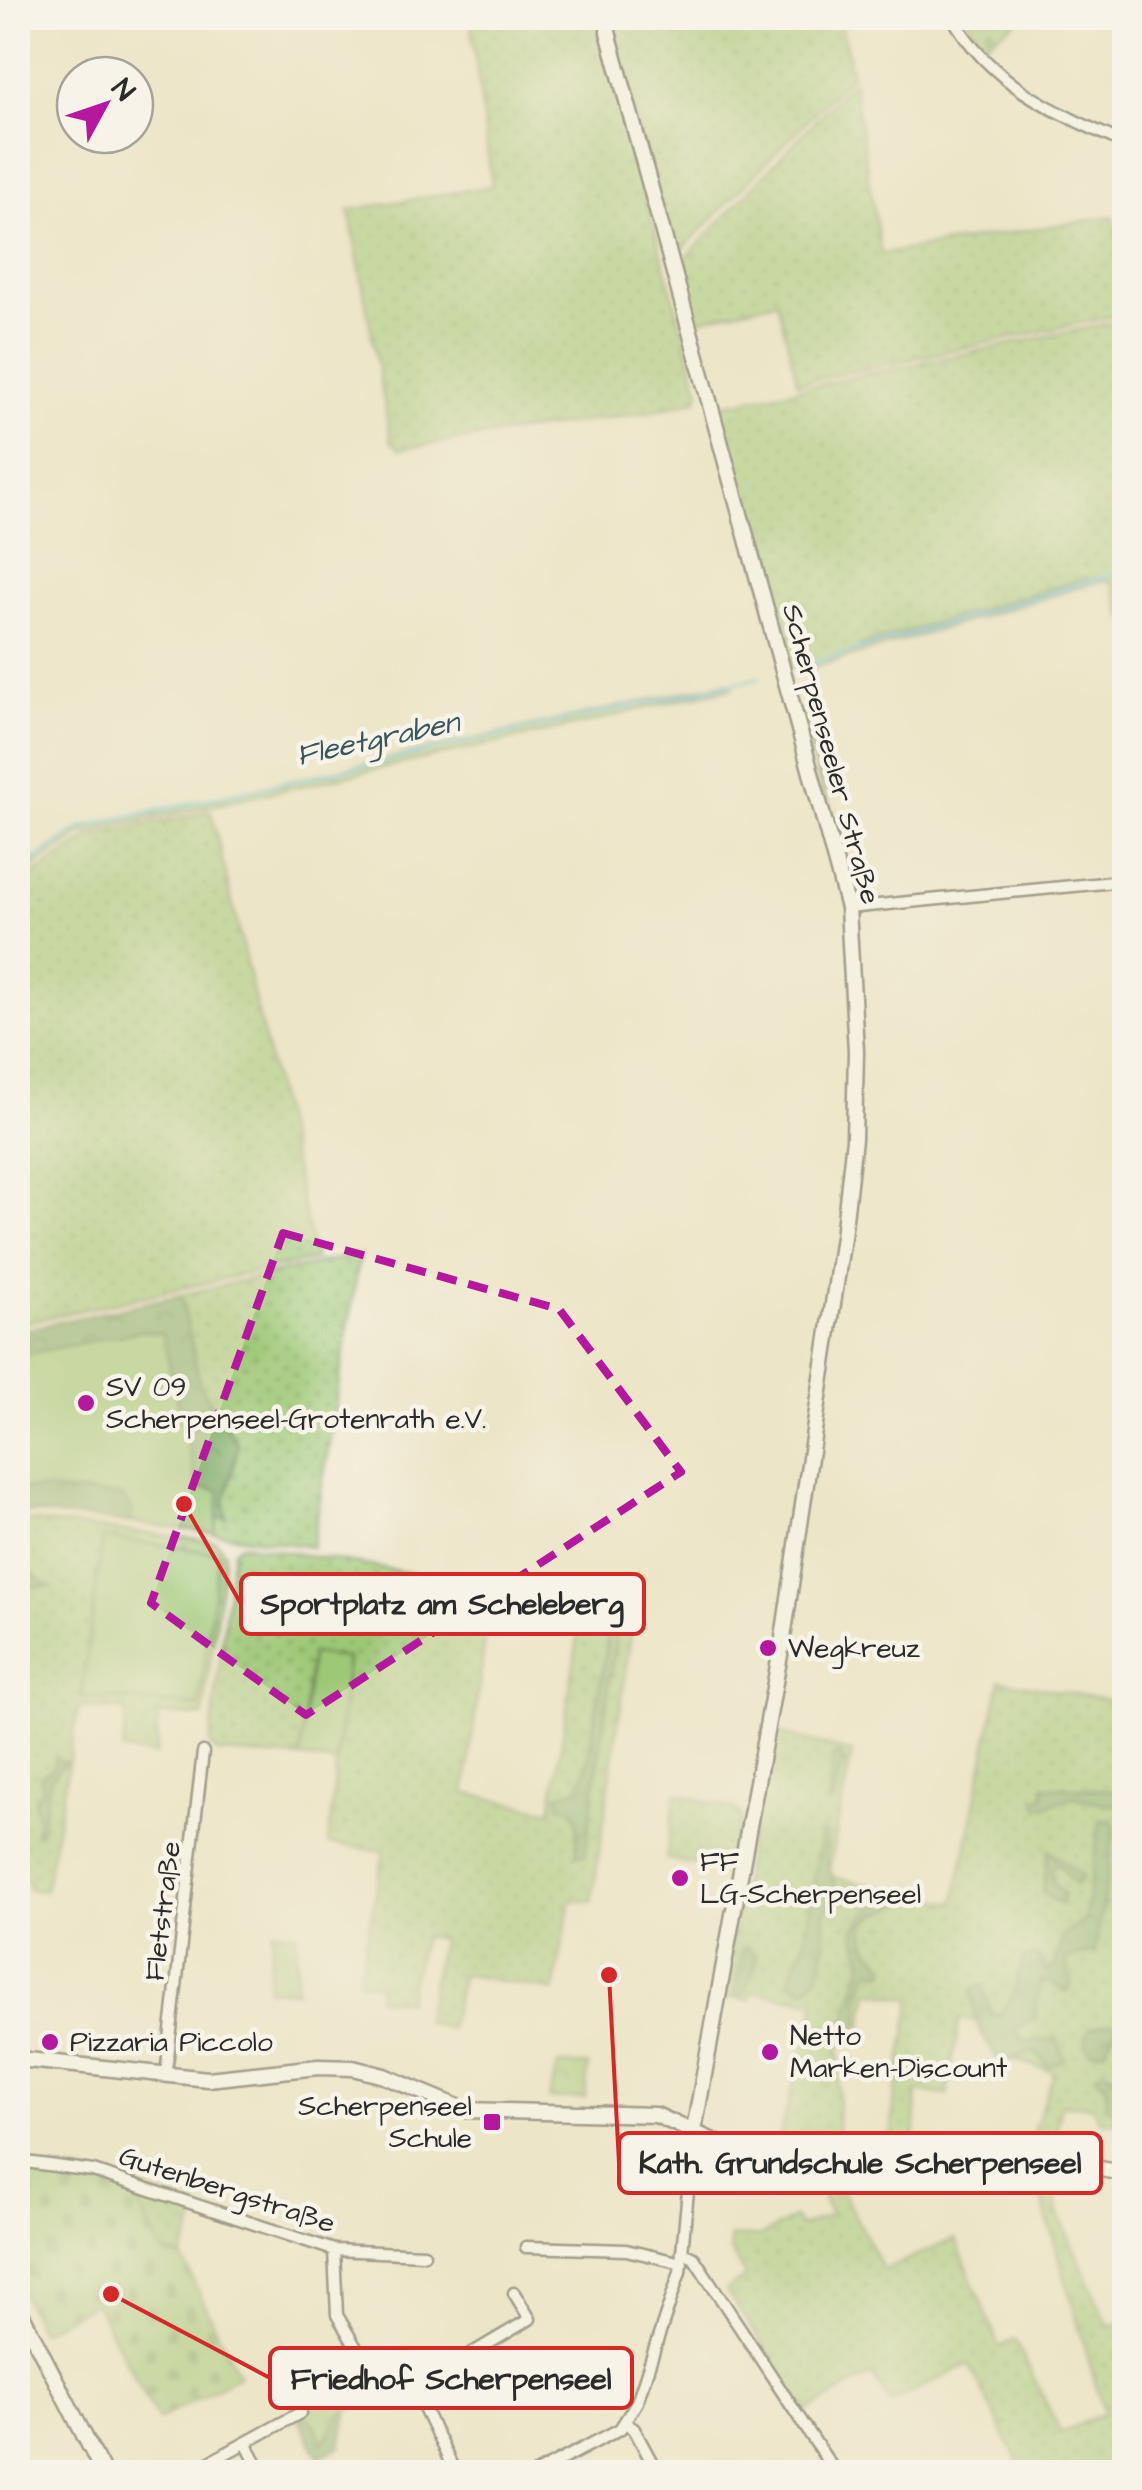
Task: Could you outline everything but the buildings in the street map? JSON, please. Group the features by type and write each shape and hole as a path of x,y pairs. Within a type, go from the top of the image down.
{"street":[{"name":"Scherpenseeler Straße","path":"609,18 608,32 848,908 856,1051 852,1157 783,1638 694,2130"},
{"path":"953,18 975,48 1025,96 1124,142"},
{"path":"848,908 1124,881"},
{"name":"Fletstraße","path":"166,2074 203,1752"},
{"path":"18,2059 208,2079 318,2067 354,2068 384,2076 464,2110 656,2115 753,2159 798,2169 897,2160 1016,2169 1076,2165 1124,2174"},
{"path":"538,2472 626,2423 646,2377 682,2258 694,2130"},
{"name":"Gutenbergstraße","path":"18,2161 93,2171 334,2250 424,2254"},
{"path":"526,2247 626,2250 694,2258 835,2472"},
{"path":"334,2250 334,2306 348,2340 382,2392 459,2362 530,2319 514,2293"},
{"path":"18,2307 103,2472"},
{"path":"411,2382 455,2472"},
{"path":"208,2463 300,2413"},
{"path":"626,2423 634,2430 657,2472"},
{"path":"246,2442 262,2472"}],"highlighted area":[{"path":"283,1233 559,1309 681,1472 306,1715 151,1603"}],"green space":[{"path":"470,18 601,18 601,37 700,392 697,400 649,412 400,449 391,441 349,210 492,186"},
{"path":"614,18 840,18 852,74 674,258 617,54"},
{"path":"966,18 1021,18 983,45"},
{"path":"1113,18 1124,18 1122,71"},
{"path":"853,81 881,254 1113,216 1118,239 1124,238 1124,314 798,383 777,301 691,322 676,268"},
{"path":"1124,320 1124,620 1113,583 1104,580 1090,584 1088,578 860,645 862,653 810,669 791,666 746,523 748,513 742,485 715,410 726,404"},
{"path":"1088,577 1090,584 862,653 859,646"},
{"path":"727,682 733,688 665,703 665,696"},
{"path":"665,696 665,703 592,722 82,834 18,878 18,871 83,827"},
{"path":"799,712 805,712 845,864 843,869"},
{"path":"211,811 315,1259 18,1324 18,886 90,837"},
{"path":"360,1254 312,1547 215,1533 216,1517 226,1518 224,1505 238,1445 200,1385 181,1295"},
{"path":"181,1295 200,1385 238,1445 224,1505 227,1518 216,1517 219,1491 197,1487 162,1334 142,1331 18,1356 18,1331"},
{"path":"142,1331 162,1334 197,1487 220,1491 215,1533 131,1523 132,1511 122,1496 18,1488 18,1356"},
{"path":"18,1488 122,1496 133,1511 131,1523 18,1512"},
{"path":"18,1520 216,1541 225,1553 203,1717 159,1714 156,1755 122,1751 127,1711 79,1707 45,1891 28,1889 28,1882 18,1880"},
{"path":"103,1538 219,1553 199,1706 81,1696"},
{"path":"241,1544 492,1587 465,1793 551,1811 583,1603 634,1615 592,1902 571,1900 554,1991 462,1974 449,2029 424,2022 441,1939 423,1936 407,2001 377,1998 379,1985 358,1980 384,1851 328,1844 347,1658 311,1654 300,1758 218,1753 210,1744 231,1565 234,1550"},
{"path":"23,1569 51,1587 18,1586 18,1571"},
{"path":"619,1618 585,1856 577,1855 577,1816 572,1808 559,1806 559,1794 578,1788 587,1768 610,1622"},
{"path":"311,1654 347,1658 336,1763 300,1758"},
{"path":"1000,1680 1124,1703 1124,2123 1100,2121 1092,2105 1061,2105 1051,2157 1023,2161 1054,2072 1000,2055 1003,2028 960,2018 947,2095 917,2091 914,2150 890,2151 894,2102 912,1999 869,1991 860,2044 840,2045 836,2154 797,2159 775,2153 816,2002 752,1992 750,2001 722,1996 769,1730 852,1753 828,1876 955,1903"},
{"path":"840,1754 845,1763 833,1804 829,1802 833,1757"},
{"path":"56,1757 66,1762 51,1777 40,1833 35,1833 38,1816 34,1802 41,1791 41,1776 51,1769"},
{"path":"1044,1786 1124,1791 1124,1807 1072,1797 1039,1809 1035,1801 1044,1795"},
{"path":"676,1793 734,1809 742,1816 735,1859 697,1851 694,1864 666,1859"},
{"path":"1100,1820 1112,1820 1115,1827 1095,1952 1065,1959 1072,1983 1066,1992 1046,1980 1040,1982 1035,2020 1015,2028 1023,2041 1057,2039 1065,2059 1049,2067 1035,2051 1001,2064 980,2029 972,1988 982,1986 992,2014 999,2016 1012,1998 1024,1957 1038,1956 1047,1972 1056,1964 1062,1936 1085,1920"},
{"path":"821,1832 827,1836 826,1857 840,1897 825,1912 821,1966 812,1984 804,1989 788,1982 805,1939"},
{"path":"1049,1850 1083,1876 1076,1886 1059,1864 1051,1868 1053,1882 1064,1895 1061,1905 1042,1893"},
{"path":"898,1899 900,1906 878,1913 863,1925 869,1949 887,1966 885,1973 872,1969 865,1981 860,2023 853,2032 845,2023 863,1962 854,1928 873,1907"},
{"path":"273,1930 297,1933 296,1991 267,1989"},
{"path":"748,1948 755,1954 756,1965 742,1998 735,1994 742,1950"},
{"path":"1113,2022 1117,2026 1105,2050 1089,2051 1085,2039 1090,2028"},
{"path":"558,2065 588,2065 585,2098 549,2099"},
{"path":"1106,2070 1124,2083 1124,2113 1105,2107 1107,2086 1095,2075"},
{"path":"18,2167 89,2174 130,2186 161,2251 182,2258 239,2375 158,2420 95,2303 40,2331 18,2286"},
{"path":"836,2179 883,2270 955,2239 1000,2347 1015,2340 1061,2433 1104,2413 1037,2182 1055,2180 1058,2213 1109,2326 1124,2322 1124,2472 1023,2472 969,2364 890,2403 872,2375 807,2411 726,2291 746,2276 730,2250 730,2237 761,2236 794,2218 800,2227 830,2215 816,2182"},
{"path":"130,2186 199,2208 182,2258 161,2251"},
{"path":"341,2351 362,2397 373,2400 342,2412 323,2443 314,2422 304,2415 309,2399 294,2373"},
{"path":"348,2411 341,2446 319,2457 298,2417 309,2416 324,2443 342,2412"}],"waterway":[{"name":"Fleetgraben","path":"804,666 1124,571"},
{"name":"Fleetgraben","path":"18,872 72,834 97,824 759,678"}],"place":[{"name":"SV 09 Scherpenseel-Grotenrath e.V.","path":"86,1403"},
{"name":"Sportplatz am Scheleberg","path":"184,1504"},
{"name":"Wegkreuz","path":"768,1648"},
{"name":"FF LG-Scherpenseel","path":"680,1878"},
{"name":"Kath. Grundschule Scherpenseel","path":"609,1975"},
{"name":"Pizzaria Piccolo","path":"50,2042"},
{"name":"Netto Marken-Discount","path":"770,2052"},
{"name":"Scherpenseel Schule","path":"492,2122"},
{"name":"Friedhof Scherpenseel","path":"111,2294"}]}
